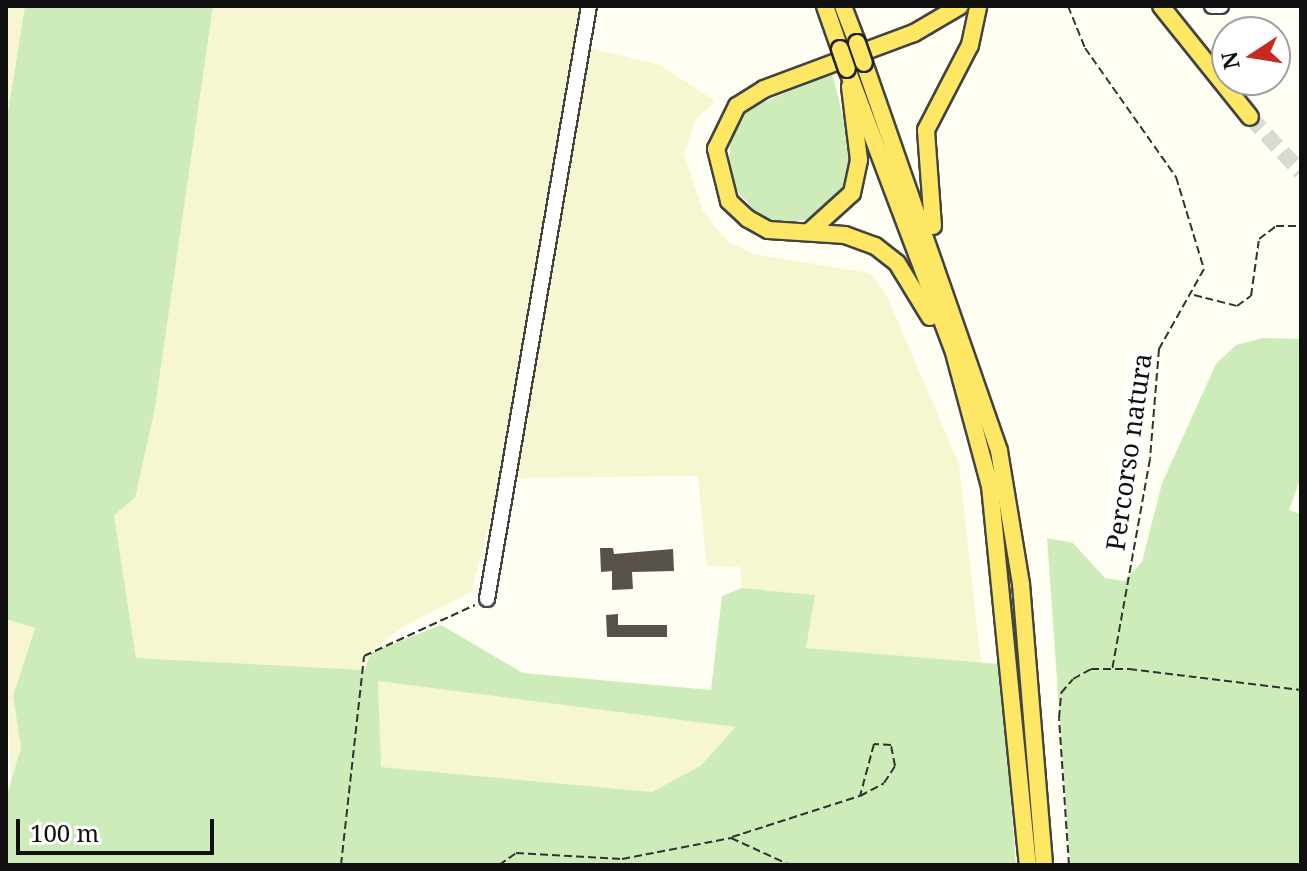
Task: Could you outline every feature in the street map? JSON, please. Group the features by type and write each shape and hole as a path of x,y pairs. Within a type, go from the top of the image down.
{"main road":[{"path":"825,6 959,371 990,486 1005,585 1028,865"},
{"path":"843,6 937,260 991,419 1010,508 1044,865"},
{"path":"923,29 948,6"},
{"path":"959,371 897,263 845,235 768,230 729,201 718,174 723,127 764,89 923,29 960,6"},
{"path":"937,260 926,130 970,45 978,6"},
{"path":"1161,6 1250,117"},
{"path":"809,232 852,193 859,160 849,73"}],"street":[{"path":"487,599 589,6"},
{"path":"1212,6 1221,6"}],"path":[{"name":"Percorso natura","path":"1068,6 1085,48 1176,177 1204,269 1159,349 1150,459 1112,670"},
{"path":"1192,295 1237,306 1251,296 1259,239 1276,226 1301,226"},
{"path":"341,865 364,656 487,599"},
{"path":"1069,865 1061,693 1091,669 1301,690"},
{"path":"499,865 516,853 622,859 731,838 763,821 860,796 895,766 891,745 874,744 860,796"},
{"path":"731,838 790,865"}],"green space":[{"path":"6,6 25,6 6,124"},
{"path":"25,6 213,6 155,408 135,498 114,515 136,658 365,670 370,653 441,625 523,673 711,690 722,596 742,588 815,595 806,648 1000,664 1016,865 6,865 6,798 21,748 13,696 35,628 6,619 6,124","holes":["378,681 736,727 700,766 652,792 381,767"]},
{"path":"213,6 583,6 577,45 660,65 715,101 696,119 684,153 703,211 727,241 754,254 870,273 887,296 959,464 981,664 805,648 815,595 742,588 740,567 707,566 698,476 502,478 471,592 402,627 370,653 365,670 136,658 114,515 135,497 155,408"},
{"path":"832,72 854,162 845,188 832,207 809,219 784,223 760,216 727,180 732,131 744,111"},
{"path":"1263,338 1301,339 1301,477 1289,510 1301,514 1301,865 1070,865 1047,538 1073,543 1105,578 1124,581 1142,562 1162,483 1216,364 1236,345"},
{"path":"6,619 35,627 13,696 21,748 11,799"},
{"path":"378,680 737,726 699,766 653,792 380,767"}],"building":[{"path":"600,548 613,548 614,554 673,549 674,571 632,572 633,589 612,590 612,571 601,572"},
{"path":"618,614 618,625 667,625 667,637 607,637 606,615"}],"tunnel":[{"path":"1250,117 1301,172"}]}
